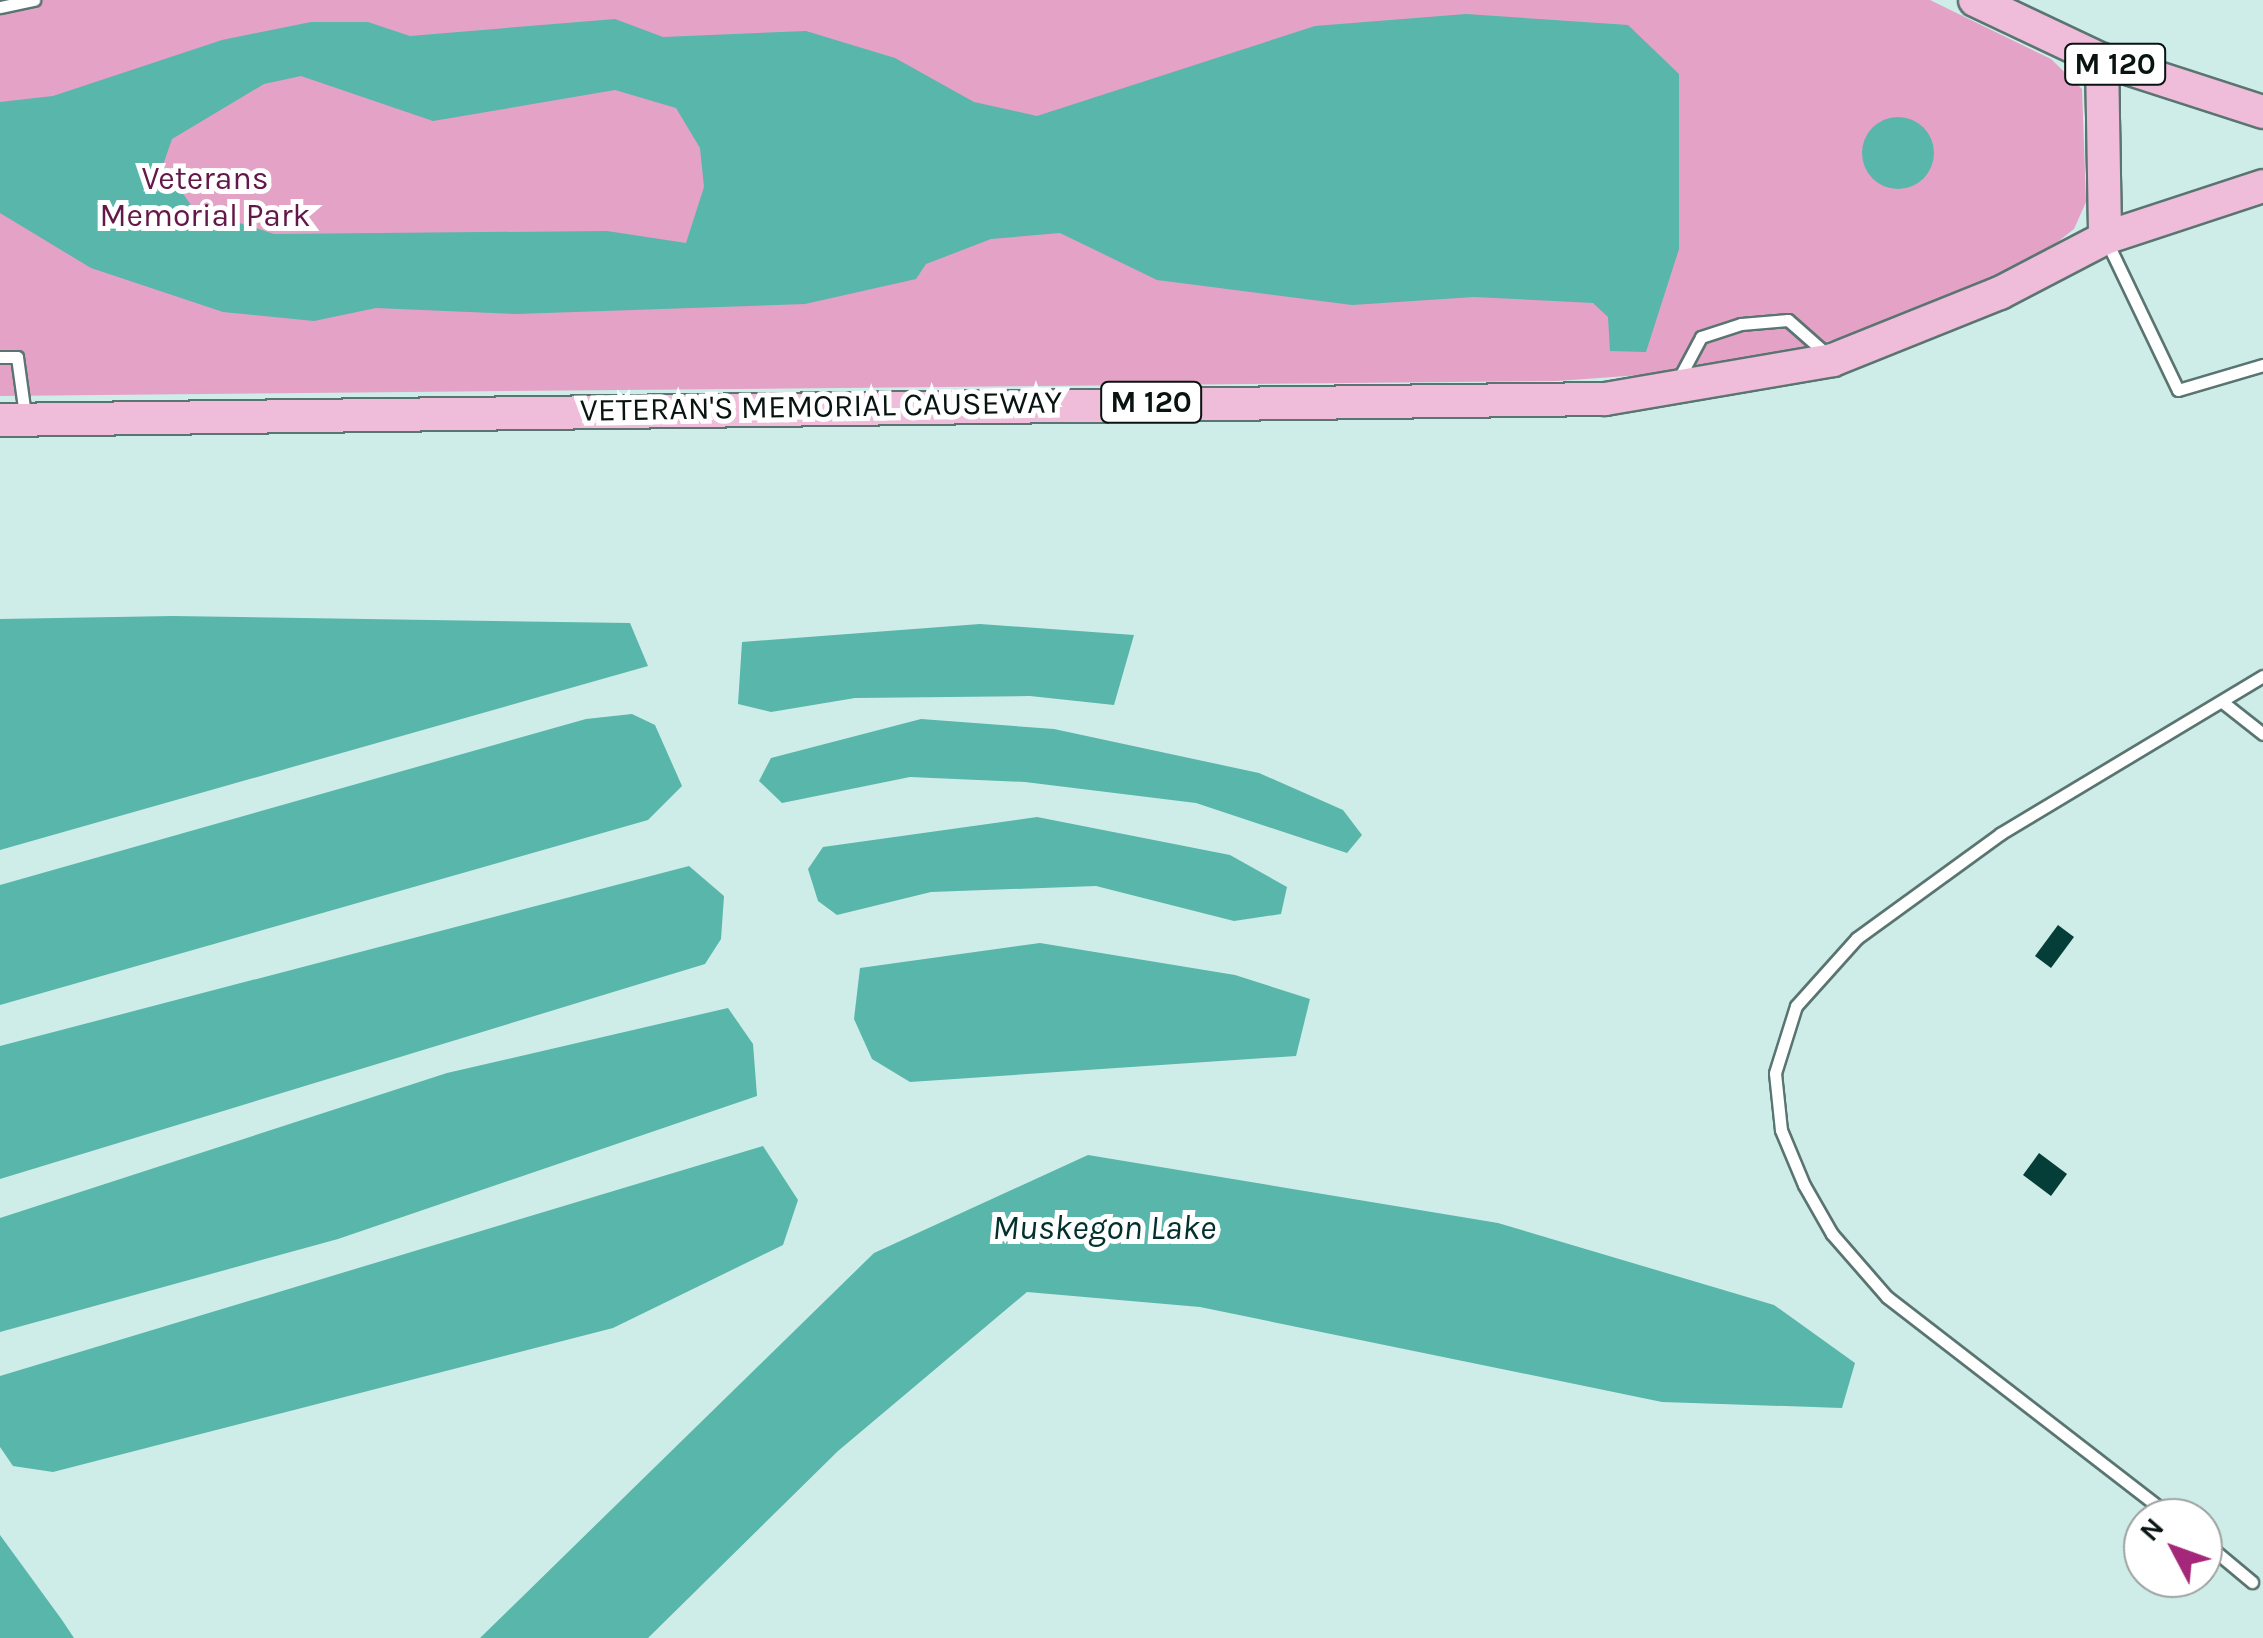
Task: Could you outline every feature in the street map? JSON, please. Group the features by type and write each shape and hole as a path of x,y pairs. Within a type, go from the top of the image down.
{"main road":[{"name":"M 120","path":"1974,0 2102,60 2263,112"},
{"path":"2102,60 2105,238"},
{"name":"VETERAN'S MEMORIAL CAUSEWAY","path":"13,420 1674,390 1833,360 2000,293 2105,238 2263,186"}],"lane":[{"path":"0,7 34,0"},
{"path":"2105,238 2178,390 2263,366"},
{"path":"1674,390 1701,337 1741,324 1795,323 1833,360"},
{"path":"0,357 17,357 13,420"},
{"path":"2148,1498 1888,1297 1832,1234 1804,1185 1781,1130 1775,1073 1796,1006 1857,938 2000,834 2225,704 2263,676"},
{"path":"2225,704 2263,734"},
{"path":"2223,1558 2252,1582"}],"green space":[{"name":"Veterans Memorial Park","path":"0,0 1930,0 2051,59 2082,89 2086,202 2074,229 2036,259 1892,322 1740,368 1557,381 0,396"}],"water":[{"path":"1466,14 1628,25 1679,74 1679,249 1646,352 1610,351 1608,317 1593,303 1474,297 1352,305 1157,280 1060,233 991,239 926,264 916,279 805,304 516,314 376,308 314,321 223,312 91,268 0,213 0,102 53,96 222,40 311,22 368,22 410,36 615,19 663,37 806,31 895,58 974,102 1037,116 1315,26","holes":["301,76 433,121 615,90 676,108 700,148 704,187 686,243 607,231 274,234 193,208 163,165 172,139 264,84"]},
{"path":"1898,117 1923,128 1934,153 1923,178 1898,189 1873,178 1862,153 1873,128"},
{"path":"173,616 630,623 648,666 0,850 0,619"},
{"path":"980,624 1134,635 1114,705 1030,696 855,698 771,712 738,704 742,642"},
{"path":"632,714 655,725 682,786 648,820 0,1005 0,885 586,719"},
{"path":"921,719 1054,729 1259,773 1343,810 1362,835 1347,853 1196,803 1025,782 910,777 782,803 759,781 771,758"},
{"path":"1037,817 1230,855 1287,887 1281,914 1234,921 1096,886 931,892 837,915 818,901 808,869 823,847"},
{"path":"689,866 724,896 721,939 705,964 0,1179 0,1046"},
{"path":"1040,943 1235,975 1310,999 1296,1056 910,1082 872,1059 854,1019 860,968"},
{"path":"728,1008 753,1044 757,1096 338,1239 0,1332 0,1218 447,1073"},
{"path":"763,1146 798,1200 783,1245 613,1328 53,1472 13,1466 0,1447 0,1376"},
{"name":"Muskegon Lake","path":"1088,1155 1498,1223 1774,1305 1855,1363 1842,1408 1662,1402 1200,1307 1027,1292 838,1451 648,1638 480,1638 874,1253"},
{"path":"0,1535 62,1620 74,1638 0,1638"}],"building":[{"path":"2058,925 2074,937 2051,968 2035,956"},
{"path":"2039,1153 2067,1174 2051,1196 2023,1175"}]}
